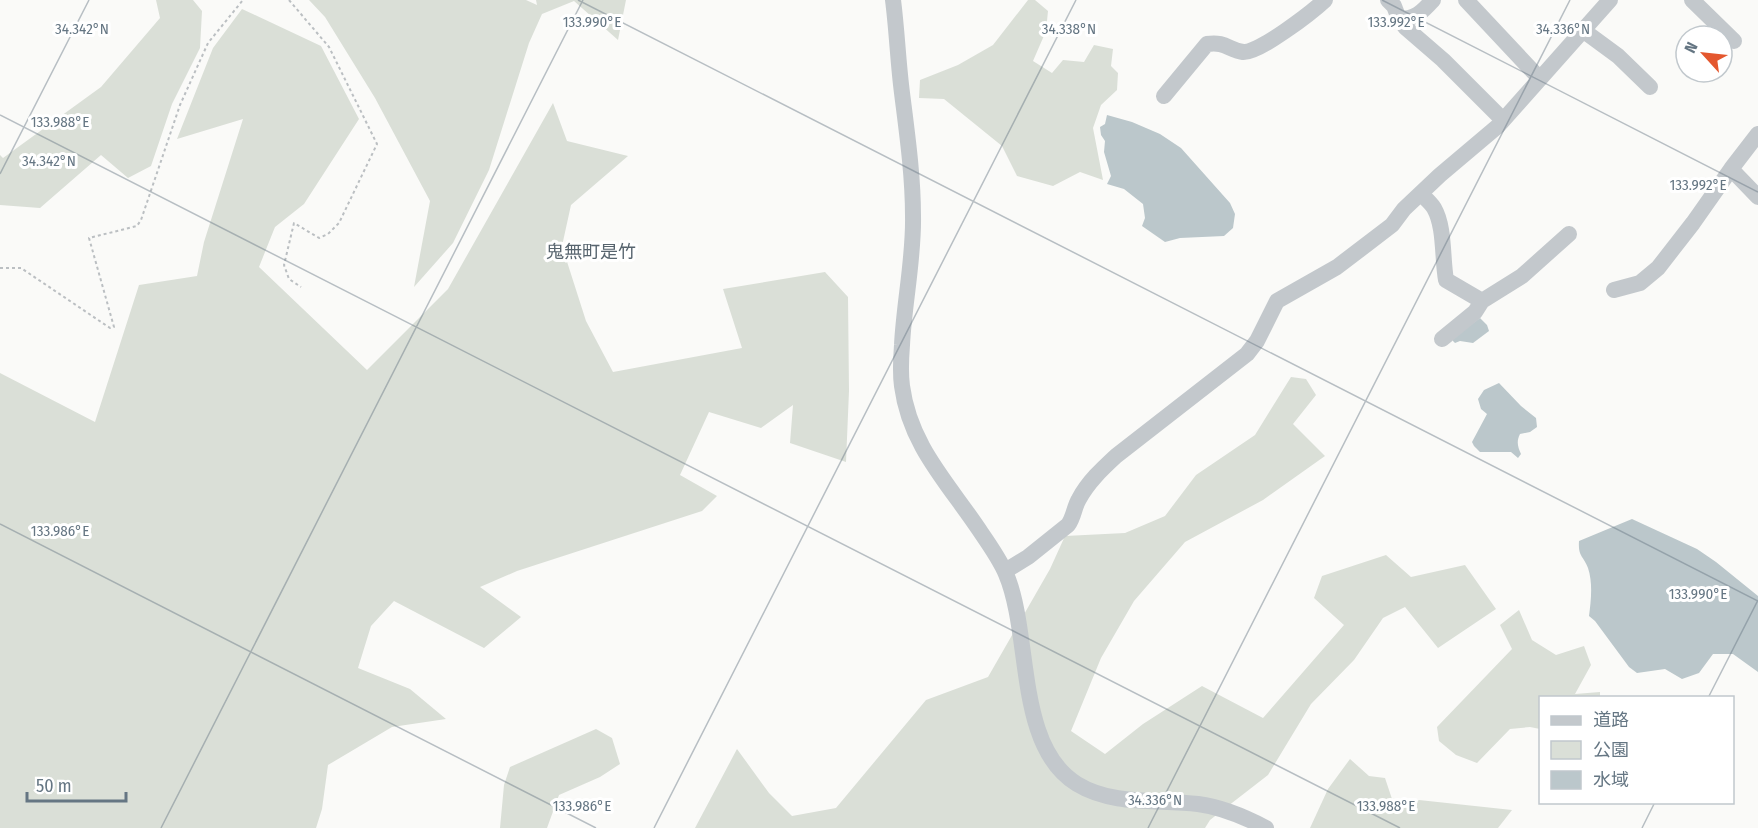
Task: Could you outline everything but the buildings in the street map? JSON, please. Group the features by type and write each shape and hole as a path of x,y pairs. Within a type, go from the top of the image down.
{"street":[{"path":"893,0 906,113 913,218 903,333 902,386 908,414 922,449 939,475 961,501 1005,571 1014,597 1035,718 1042,744 1060,770 1076,783 1100,795 1116,799 1201,804 1227,811 1266,828"},
{"path":"1164,96 1207,44 1216,43 1242,52 1254,51 1308,15 1325,0"},
{"path":"1388,0 1394,6 1399,19 1503,120"},
{"path":"1399,19 1411,19 1433,0"},
{"path":"1466,0 1540,79"},
{"path":"1005,571 1028,557 1068,525 1086,487 1116,456 1247,354 1257,341 1278,301 1337,267 1392,225 1404,209 1440,175 1498,126 1610,0"},
{"path":"1692,0 1717,24"},
{"path":"1584,31 1618,56 1650,87"},
{"path":"1614,290 1640,283 1658,268 1758,134"},
{"path":"1731,169 1758,197"},
{"path":"1421,194 1434,208 1441,227 1446,280 1482,301"},
{"path":"1442,339 1475,312 1482,301 1522,276 1569,234"}],"path":[{"path":"0,268 21,268 110,328 114,327 89,238 137,226 141,220 180,105 208,43 243,0"},
{"path":"289,0 329,47 377,144 339,223 328,234 319,237 294,223 284,265 289,279 301,287"}],"green space":[{"path":"156,0 193,0 202,11 200,48 172,104 151,166 128,178 101,155 40,208 0,205 0,155 3,158 101,87 160,18"},
{"path":"309,0 526,0 537,5 536,0 626,0 618,40 574,1 542,14 529,43 489,170 453,243 414,287 430,201 375,98 325,17"},
{"path":"1028,0 1035,0 1048,11 1046,31 1033,61 1052,73 1063,60 1084,62 1094,45 1113,49 1111,66 1118,73 1117,90 1101,105 1093,128 1103,180 1080,172 1053,186 1017,176 1002,146 944,99 919,98 920,80 958,65 993,45"},
{"path":"242,9 321,46 359,119 304,204 275,227 259,267 367,370 448,289 553,103 567,141 628,156 571,205 562,246 586,321 613,372 742,348 723,289 825,272 848,297 849,391 846,462 790,443 793,405 761,428 709,412 680,475 717,496 702,511 517,571 480,587 521,617 484,648 394,601 371,626 358,668 410,689 446,719 392,727 328,765 322,809 316,828 0,828 0,373 95,422 139,285 197,276 204,242 243,119 177,139 213,48"},
{"path":"1291,377 1306,379 1316,395 1293,424 1325,456 1263,500 1185,542 1134,601 1101,658 1071,731 1105,754 1143,724 1202,686 1263,718 1344,625 1314,598 1322,576 1386,555 1411,577 1465,565 1496,609 1438,648 1405,607 1383,618 1354,660 1311,704 1268,775 1210,820 1205,828 695,828 737,749 769,793 792,816 836,808 926,700 988,677 1050,569 1065,536 1125,533 1165,516 1196,475 1255,435"},
{"path":"1519,610 1532,640 1556,655 1584,646 1591,665 1575,694 1600,692 1600,696 1539,696 1539,729 1530,727 1510,729 1477,763 1456,755 1439,741 1437,727 1512,649 1500,625"},
{"path":"596,729 612,738 620,764 600,777 559,795 547,828 500,828 504,785 510,767"},
{"path":"1350,759 1369,776 1385,778 1393,802 1407,808 1419,800 1512,810 1498,828 1310,828 1328,789"}],"water":[{"path":"1107,115 1132,122 1160,134 1181,148 1230,203 1235,214 1233,228 1224,236 1180,238 1165,242 1142,226 1145,218 1143,204 1124,189 1107,184 1111,176 1104,152 1105,141 1100,127 1105,124"},
{"path":"1480,318 1489,331 1473,343 1453,341 1453,338"},
{"path":"1499,383 1536,418 1537,427 1530,432 1520,434 1518,444 1521,454 1518,458 1511,452 1480,452 1472,442 1487,414 1481,409 1478,399 1484,390"},
{"path":"1632,519 1697,549 1758,596 1758,672 1733,654 1713,654 1699,673 1682,679 1665,669 1637,673 1629,667 1589,616 1591,580 1580,553 1579,541"}],"district":[{"name":"鬼無町是竹","path":"591,252"}]}
